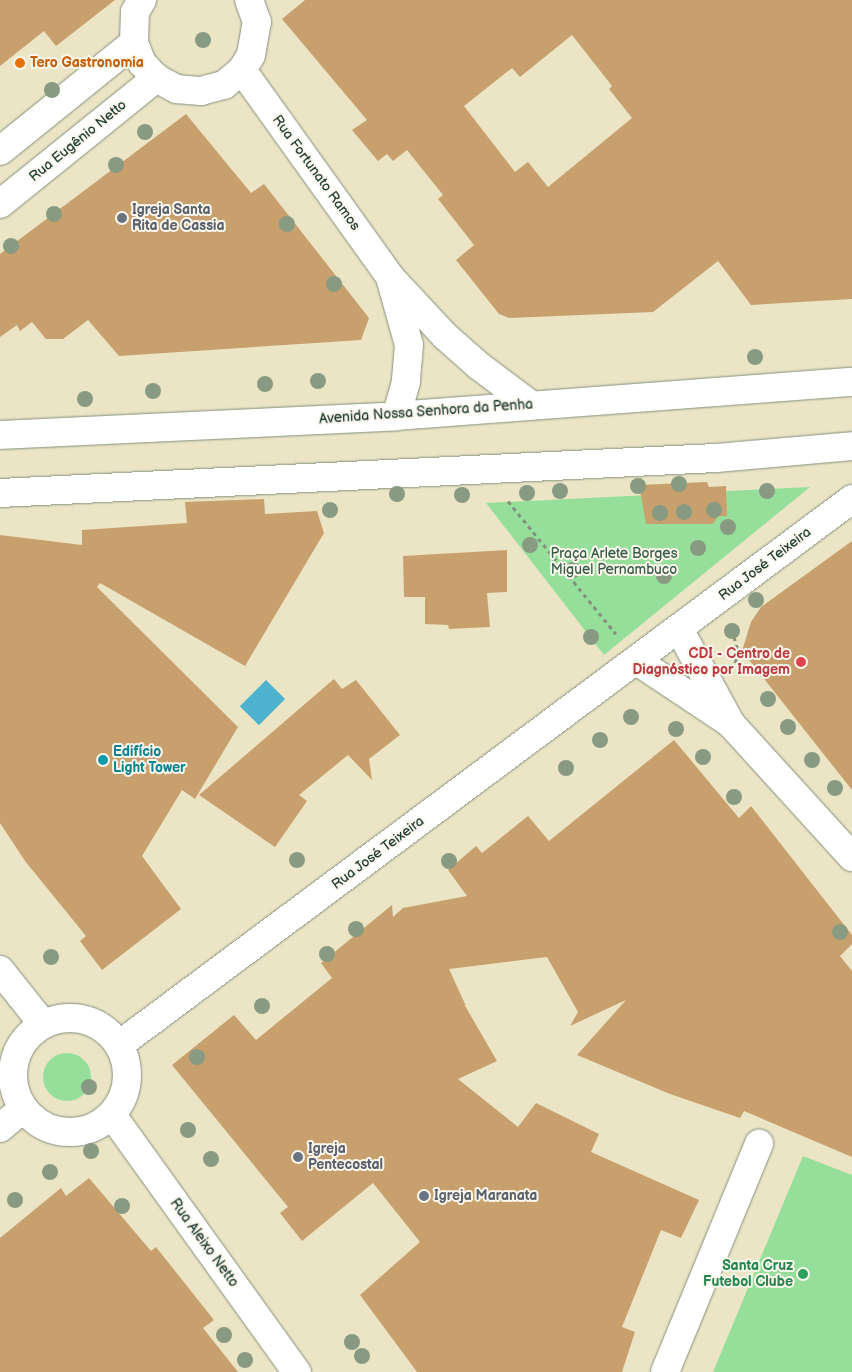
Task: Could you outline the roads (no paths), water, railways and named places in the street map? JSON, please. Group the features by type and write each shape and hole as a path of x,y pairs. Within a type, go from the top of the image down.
{"street":[{"path":"142,0 135,12 134,43 142,63 156,78 177,89 201,91 224,84 242,70 256,39 253,2"},
{"path":"0,151 134,43"},
{"name":"Rua Fortunato Ramos","path":"242,70 390,277 445,336 479,366 531,405"},
{"name":"Rua Eugênio Netto","path":"0,204 156,78"},
{"name":"Rua Fortunato Ramos","path":"390,277 409,345 406,382 396,416"},
{"name":"Avenida Nossa Senhora da Penha","path":"0,435 396,416 852,382"},
{"path":"0,493 716,458 852,446"},
{"name":"Rua José Teixeira","path":"679,629 852,499"},
{"path":"731,724 637,661 679,629 731,724 852,857"},
{"name":"Rua José Teixeira","path":"119,1045 637,661"},
{"path":"0,970 43,1024"},
{"path":"64,1017 85,1019 105,1029 119,1045 126,1062 127,1081 122,1099 112,1114 91,1128 66,1133 42,1126 23,1109 12,1078 20,1046 43,1024 64,1017"},
{"path":"0,1128 23,1109"},
{"name":"Rua Aleixo Netto","path":"112,1114 297,1372"},
{"path":"665,1372 759,1144"}],"water":[{"path":"266,680 285,699 259,725 240,706"}],"place":[{"name":"Tero Gastronomia","path":"20,63"},
{"name":"Igreja Santa Rita de Cassia","path":"122,218"},
{"name":"CDI - Centro de Diagnóstico por Imagem","path":"801,662"},
{"name":"Edifício Light Tower","path":"103,760"},
{"name":"Igreja Pentecostal","path":"298,1157"},
{"name":"Igreja Maranata","path":"424,1196"},
{"name":"Santa Cruz Futebol Clube","path":"803,1274"}],"park label":[{"name":"Praça Arlete Borges Miguel Pernambuco","path":"614,562"}]}
